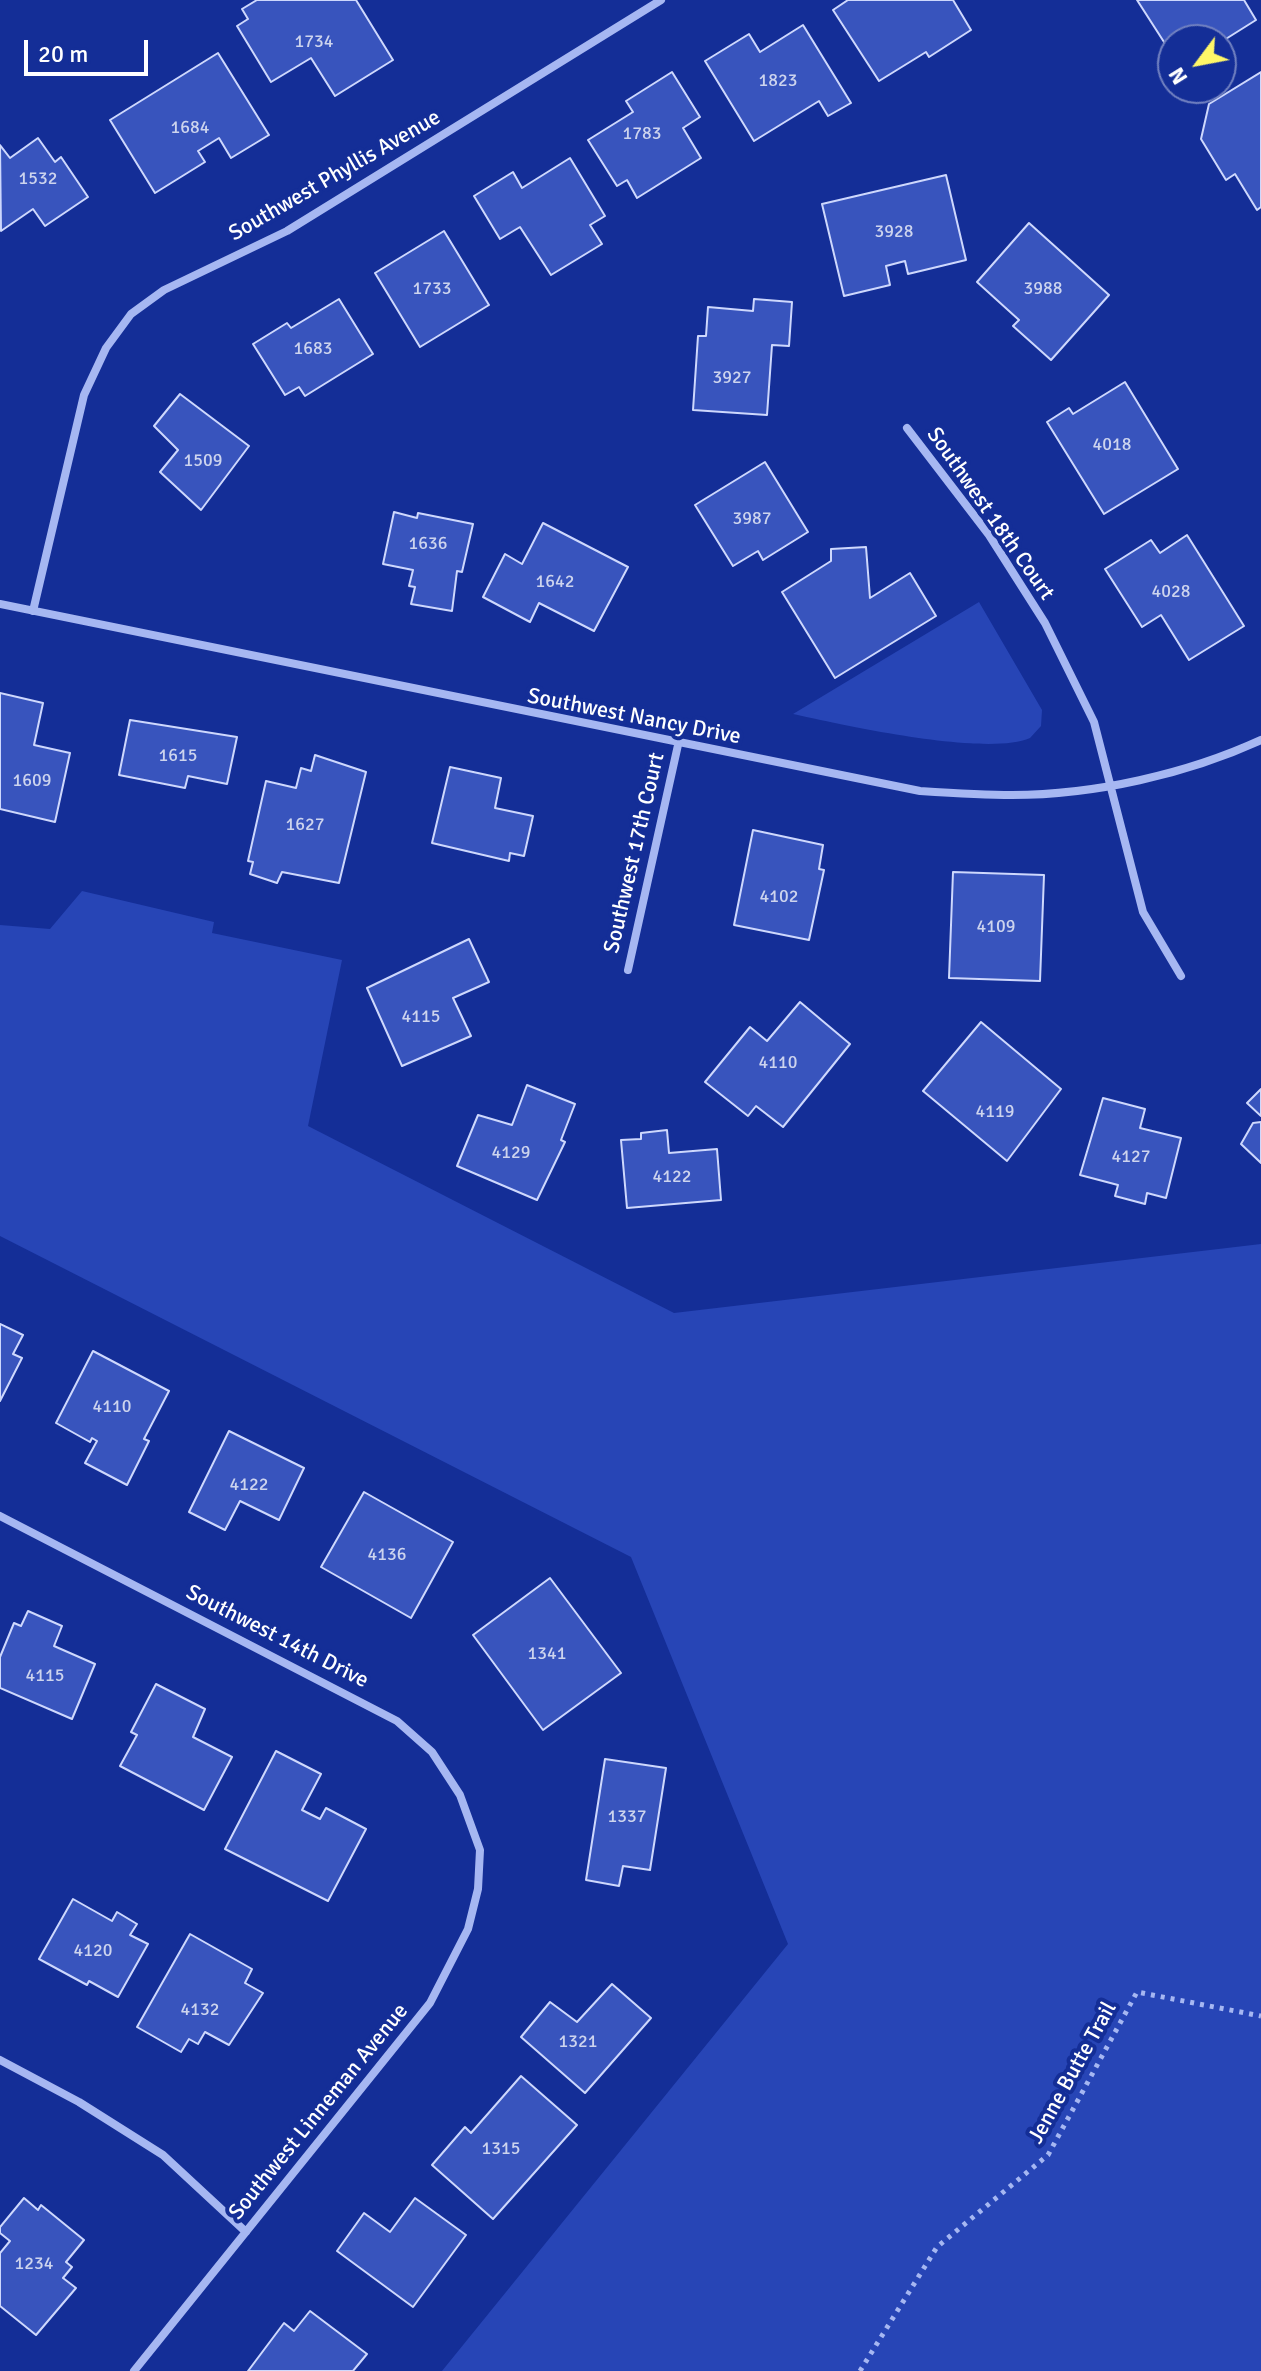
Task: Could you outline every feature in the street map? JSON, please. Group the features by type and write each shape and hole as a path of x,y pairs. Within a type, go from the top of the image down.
{"street":[{"name":"Southwest Phyllis Avenue","path":"33,611 84,395 106,348 131,314 164,290 287,231 661,0"},
{"name":"Southwest 18th Court","path":"907,428 989,535 1045,623 1094,722 1143,912 1181,976"},
{"name":"Southwest Nancy Drive","path":"0,604 678,745 920,791 1014,795 1110,785 1226,756 1261,740"},
{"name":"Southwest 17th Court","path":"628,970 678,745"},
{"name":"Southwest 14th Drive","path":"0,1516 397,1721 432,1752 460,1795 480,1850"},
{"name":"Southwest Linneman Avenue","path":"134,2371 430,2003 468,1929 478,1889 480,1850"},
{"path":"0,2060 79,2102 163,2155 246,2232"}],"path":[{"name":"Jenne Butte Trail","path":"860,2371 937,2247 1048,2155 1137,1992 1261,2016"}],"shaded area":[{"path":"979,602 1042,710 1041,726 1030,738 1009,743 949,742 793,714"},
{"path":"82,891 214,922 212,933 342,960 308,1126 674,1313 1261,1244 1261,2371 442,2371 788,1944 631,1557 0,1236 0,925 50,929"}],"building":[{"path":"257,0 356,0 393,60 335,96 311,58 271,82 237,26 248,19 242,9"},
{"path":"848,0 953,0 971,30 929,57 926,52 879,81 833,10"},
{"path":"1137,0 1244,0 1256,20 1237,32 1237,24 1157,24 1157,31"},
{"path":"803,25 851,103 828,116 819,101 754,141 705,61 749,34 760,52"},
{"path":"218,53 269,135 231,158 219,138 198,151 205,162 155,193 110,120"},
{"path":"672,72 700,117 683,128 701,158 637,198 627,180 617,186 588,140 633,112 626,101"},
{"path":"1261,72 1261,207 1257,210 1235,174 1226,180 1201,139 1209,104 1237,104 1237,87"},
{"path":"38,138 55,162 61,157 88,197 45,226 33,209 1,231 0,145 10,158"},
{"path":"570,158 605,216 590,225 602,244 551,275 520,227 500,239 474,196 513,172 522,188"},
{"path":"946,175 966,260 908,274 905,261 886,266 890,285 844,296 822,204"},
{"path":"1029,223 1109,295 1051,360 1013,326 1019,320 977,282"},
{"path":"444,231 489,305 420,347 375,273"},
{"path":"339,299 373,354 305,396 299,387 285,395 253,344 287,323 291,328"},
{"path":"754,299 792,302 789,346 772,345 767,415 693,410 698,336 706,336 708,307 753,311"},
{"path":"1125,382 1178,469 1104,514 1047,422 1069,408 1073,414"},
{"path":"180,394 249,446 201,510 160,472 178,450 154,426"},
{"path":"765,462 808,532 763,560 758,551 733,566 695,505"},
{"path":"394,512 417,518 418,513 473,524 462,572 457,571 452,611 411,604 415,587 409,586 413,570 383,564"},
{"path":"543,523 628,567 594,631 539,603 530,622 483,597 505,554 522,564"},
{"path":"1187,535 1244,626 1189,660 1161,615 1142,627 1105,569 1151,540 1160,553"},
{"path":"866,547 870,598 910,573 936,616 835,678 782,592 831,561 831,549"},
{"path":"0,693 43,703 34,745 70,753 55,822 0,809"},
{"path":"130,720 237,737 227,784 188,776 185,788 119,775"},
{"path":"315,755 366,772 339,883 282,872 277,883 250,874 253,862 248,861 266,781 296,788 301,768 311,771"},
{"path":"450,767 501,778 495,808 533,816 524,856 510,853 509,861 432,843"},
{"path":"753,830 823,845 819,869 824,870 809,940 734,925"},
{"path":"953,872 1044,875 1040,981 949,978"},
{"path":"469,939 489,982 453,998 471,1036 402,1066 367,988"},
{"path":"800,1002 850,1044 783,1127 756,1106 748,1116 705,1082 750,1027 767,1041"},
{"path":"981,1022 1061,1089 1007,1161 923,1091"},
{"path":"527,1085 575,1104 561,1140 565,1142 537,1200 457,1166 478,1115 512,1125"},
{"path":"1261,1089 1261,1116 1247,1103"},
{"path":"1103,1098 1145,1109 1140,1128 1181,1138 1166,1198 1147,1193 1145,1204 1115,1196 1118,1185 1080,1175"},
{"path":"1261,1122 1261,1163 1241,1144 1253,1123"},
{"path":"667,1130 669,1153 717,1149 721,1200 627,1208 621,1140 641,1139 641,1133"},
{"path":"0,1324 23,1335 13,1354 22,1358 0,1401"},
{"path":"93,1351 169,1391 144,1439 149,1441 127,1485 85,1463 97,1441 92,1438 90,1442 56,1423"},
{"path":"229,1431 304,1468 279,1520 240,1501 225,1530 189,1512"},
{"path":"364,1492 453,1542 411,1618 321,1567"},
{"path":"550,1578 621,1673 543,1730 473,1635"},
{"path":"28,1611 62,1626 54,1646 95,1664 72,1719 0,1688 0,1657 14,1623 21,1626"},
{"path":"156,1684 205,1709 193,1737 232,1757 204,1810 120,1766 137,1735 131,1732"},
{"path":"276,1751 321,1774 302,1810 320,1819 326,1808 366,1829 328,1901 225,1849"},
{"path":"605,1759 666,1768 650,1870 623,1866 619,1886 586,1880"},
{"path":"73,1899 112,1921 117,1912 137,1924 130,1935 148,1944 118,1997 89,1981 87,1985 39,1959"},
{"path":"190,1934 252,1969 245,1983 263,1993 229,2045 205,2032 198,2044 189,2039 181,2052 137,2027"},
{"path":"612,1984 651,2018 585,2093 521,2037 550,2002 577,2022"},
{"path":"521,2076 577,2125 493,2219 432,2165 465,2127 471,2133"},
{"path":"24,2198 38,2210 41,2205 84,2240 66,2262 72,2267 63,2278 76,2288 36,2335 0,2306 0,2253 10,2241 0,2233 0,2227"},
{"path":"415,2198 466,2235 413,2307 337,2251 364,2213 390,2232"},
{"path":"310,2311 367,2354 353,2371 248,2371 284,2323 294,2331"}]}
